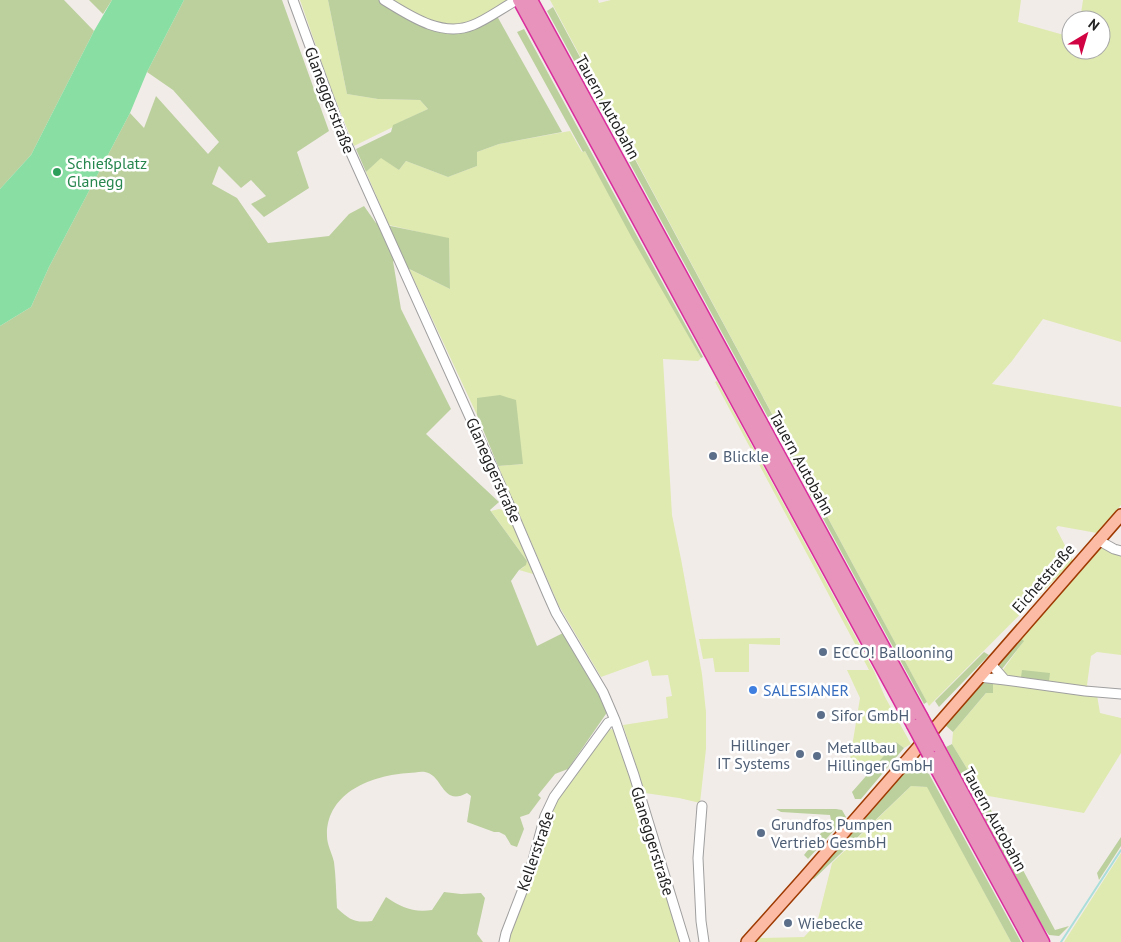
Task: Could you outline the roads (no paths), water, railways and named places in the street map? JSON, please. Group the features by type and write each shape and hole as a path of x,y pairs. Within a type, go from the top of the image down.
{"highway":[{"name":"Tauern Autobahn","path":"525,2 917,721 1043,942"},
{"name":"Tauern Autobahn","path":"933,750 1030,942"}],"main road":[{"name":"Eichetstraße","path":"746,942 1121,515"}],"street":[{"name":"Glaneggerstraße","path":"294,0 341,131 556,613 603,692 615,720 634,775 685,942"},
{"path":"384,0 427,23 455,30 474,25 525,2"},
{"path":"1098,540 1121,551"},
{"path":"990,664 1005,680"},
{"path":"979,677 1121,694"},
{"name":"Kellerstraße","path":"504,942 530,871 545,816 554,797 608,723 615,720"},
{"path":"702,806 698,858 704,942"}],"waterway":[{"path":"1061,942 1121,850"}],"place":[{"name":"Schießplatz Glanegg","path":"57,172"},
{"name":"Blickle","path":"713,456"},
{"name":"ECCO! Ballooning","path":"823,652"},
{"name":"SALESIANER","path":"753,690"},
{"name":"Sifor GmbH","path":"821,715"},
{"name":"Hillinger IT Systems","path":"800,754"},
{"name":"Metallbau Hillinger GmbH","path":"817,756"},
{"name":"Grundfos Pumpen Vertrieb GesmbH","path":"761,833"},
{"name":"Wiebecke","path":"788,923"}]}
